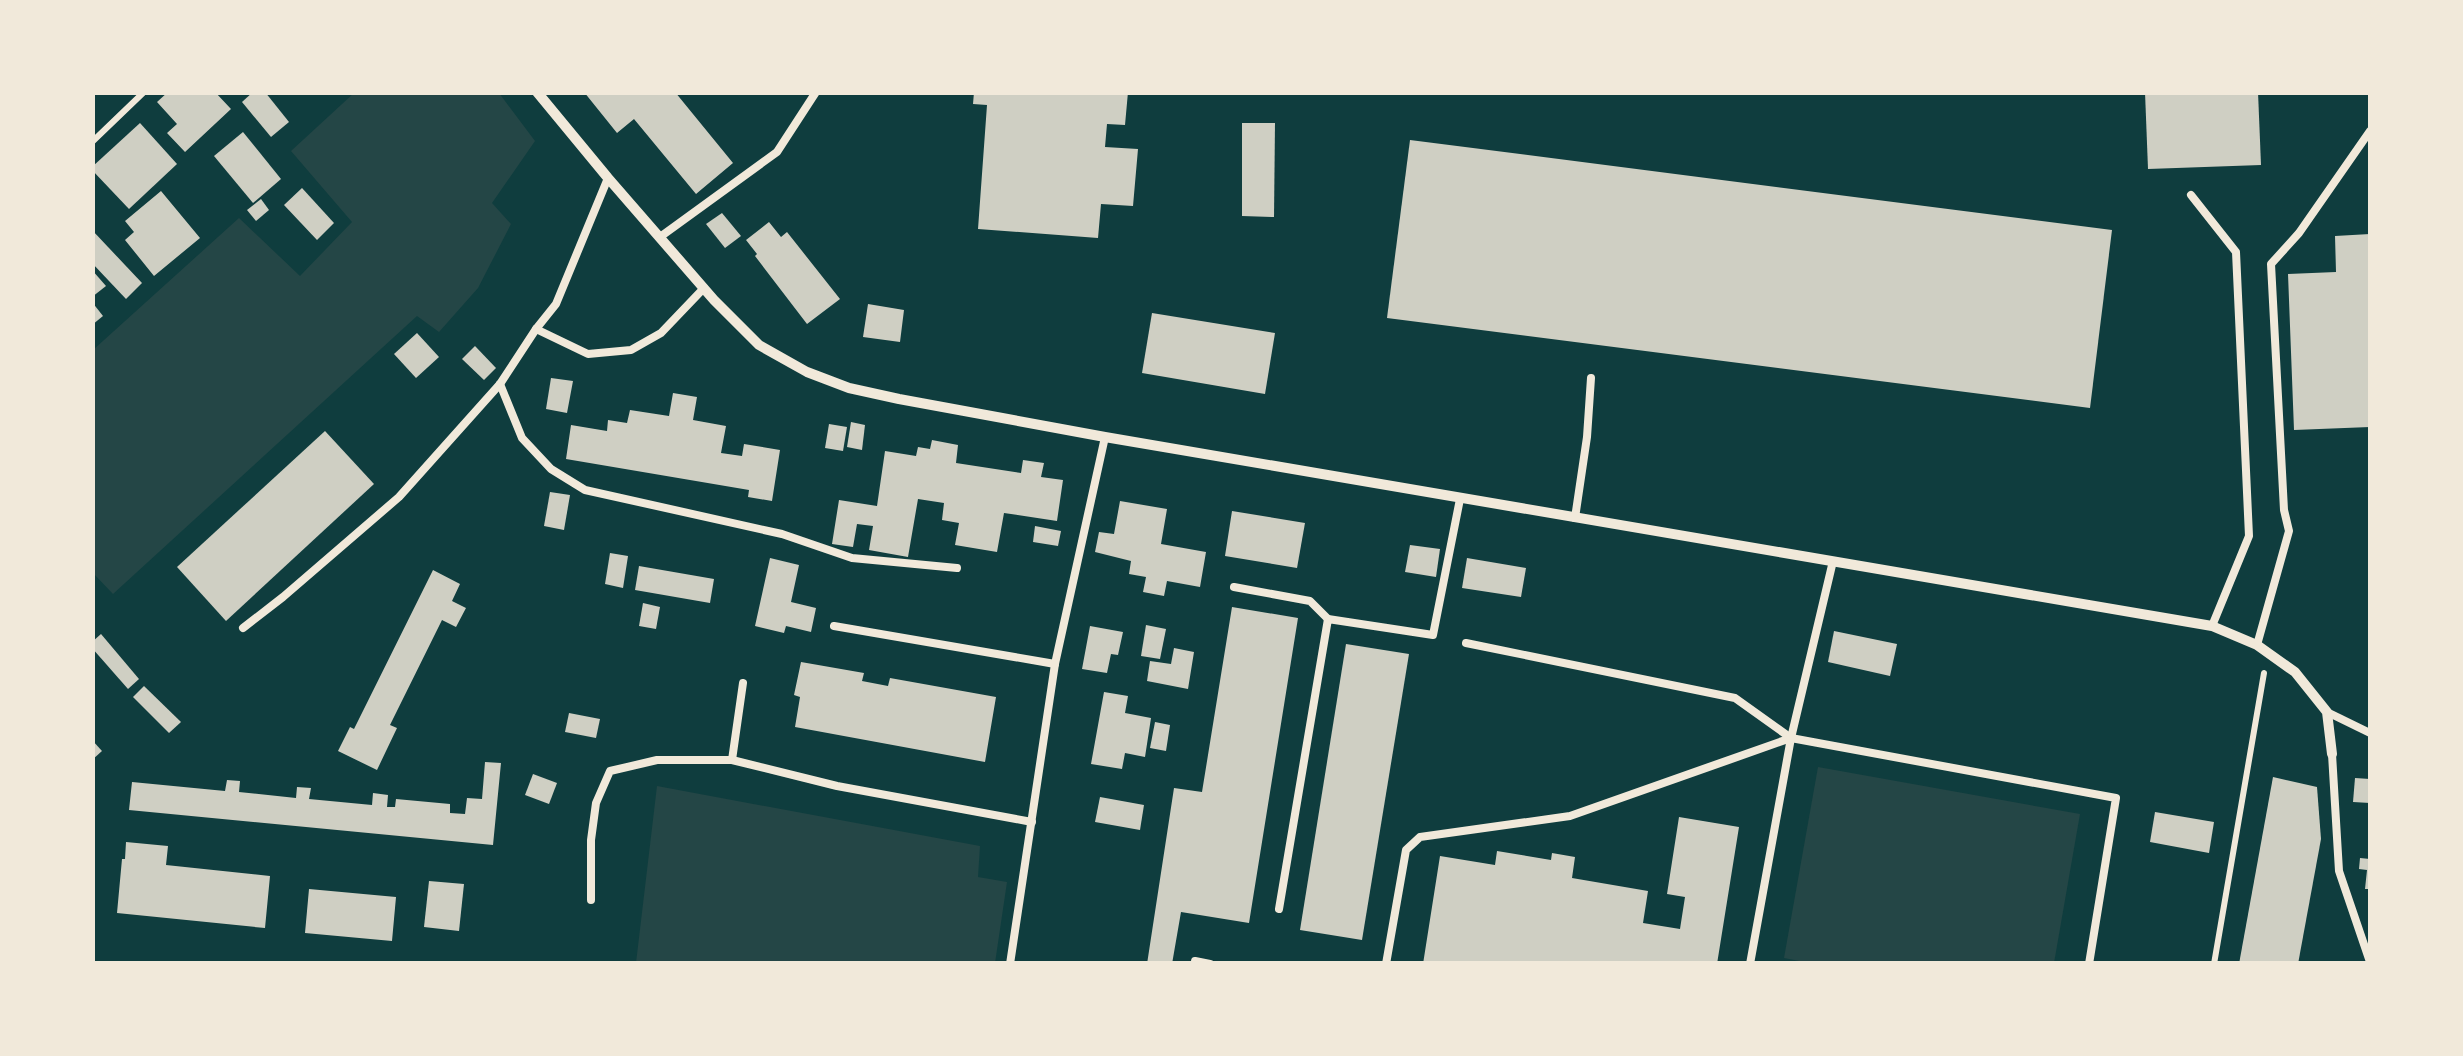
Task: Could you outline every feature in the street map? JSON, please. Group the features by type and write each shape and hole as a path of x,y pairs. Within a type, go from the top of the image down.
{"street":[{"path":"538,92 704,288 759,345 807,372 899,400 2212,626 2262,649 2295,672 2326,712 2332,754"}],"lane":[{"path":"660,238 778,152 816,92"},
{"path":"2262,649 2289,530 2284,510 2271,264 2299,233 2370,131"},
{"path":"243,628 398,497 500,384 556,304 608,178"},
{"path":"2191,195 2236,252 2237,271 2249,536 2212,626"},
{"path":"536,329 588,354 632,350 661,332 704,288"},
{"path":"1574,518 1588,437 1591,378"},
{"path":"500,384 522,438 551,469 585,490 782,534 852,558 957,568"},
{"path":"1010,964 1055,664 1105,437"},
{"path":"1234,587 1310,601 1328,619 1433,634 1460,499"},
{"path":"1750,964 1791,738 1833,561"},
{"path":"1278,909 1328,619"},
{"path":"834,626 1055,664"},
{"path":"1466,643 1736,698 1791,738 2116,798 2088,964"},
{"path":"732,760 744,683"},
{"path":"2326,712 2370,732"},
{"path":"1386,964 1406,850 1420,837 1570,816 1791,738"},
{"path":"2332,754 2339,871 2370,962"},
{"path":"591,900 591,840 596,803 610,771 657,760 732,760 837,786 1032,822"},
{"path":"1195,961 1210,964"}],"path":[{"path":"92,142 144,92"},
{"path":"2214,964 2262,649"}],"shaded area":[{"path":"354,93 499,93 535,141 492,203 511,224 478,288 439,332 417,316 113,594 93,573 93,350 239,218 300,276 352,222 291,151"},
{"path":"1818,767 2080,814 2054,963 1815,964 1784,958"},
{"path":"657,786 980,846 978,877 1007,882 995,963 636,963"}],"building":[{"path":"168,92 215,92 231,109 185,152 167,133 177,124 157,102"},
{"path":"253,92 265,92 289,122 271,137 242,102"},
{"path":"584,92 675,92 733,163 696,194 634,119 617,133"},
{"path":"974,92 1128,92 1125,125 1107,124 1105,147 1138,149 1133,206 1101,204 1098,238 978,229 987,105 973,104"},
{"path":"2145,92 2258,92 2261,165 2148,169"},
{"path":"140,123 177,164 129,209 92,167"},
{"path":"1242,123 1275,123 1274,217 1242,216"},
{"path":"243,132 281,179 253,203 214,156"},
{"path":"1410,140 2112,230 2090,408 1387,318"},
{"path":"302,188 334,223 317,240 284,205"},
{"path":"161,191 200,238 154,276 125,240 134,232 125,221"},
{"path":"261,199 269,210 256,221 247,210"},
{"path":"722,213 741,236 725,248 706,224"},
{"path":"769,222 781,237 787,232 840,299 807,324 746,240"},
{"path":"92,230 142,283 126,299 92,263"},
{"path":"2370,234 2370,427 2294,430 2288,274 2336,272 2335,236"},
{"path":"92,270 106,286 92,297"},
{"path":"92,302 103,316 92,325"},
{"path":"868,304 904,310 900,342 863,337"},
{"path":"1152,313 1275,333 1265,394 1142,373"},
{"path":"417,333 439,357 416,378 394,354"},
{"path":"475,346 496,368 484,380 462,359"},
{"path":"551,378 573,381 567,413 546,409"},
{"path":"673,393 697,397 693,420 726,426 721,453 742,456 744,444 780,450 772,501 748,497 749,490 566,459 571,425 607,431 608,420 627,423 630,410 669,416"},
{"path":"851,422 865,425 862,450 847,447"},
{"path":"829,424 847,427 843,451 825,448"},
{"path":"325,431 374,484 226,621 177,567"},
{"path":"932,440 958,445 956,463 1021,473 1023,460 1044,463 1041,477 1063,480 1057,521 1004,513 997,552 955,545 959,523 942,520 944,503 918,499 908,557 869,550 873,526 857,524 853,547 832,544 839,500 877,506 885,451 916,456 918,447 930,449"},
{"path":"550,492 570,495 564,530 544,526"},
{"path":"1120,501 1167,509 1161,544 1206,552 1200,587 1167,581 1164,596 1143,592 1146,577 1129,574 1131,561 1095,552 1099,532 1114,534"},
{"path":"1232,511 1305,523 1297,568 1225,556"},
{"path":"1035,526 1061,531 1058,546 1033,542"},
{"path":"1410,545 1440,549 1436,577 1405,572"},
{"path":"610,553 628,556 623,588 605,584"},
{"path":"770,558 799,565 791,602 816,608 811,632 786,626 784,633 755,626"},
{"path":"1467,558 1526,568 1521,597 1462,588"},
{"path":"639,566 714,579 710,603 635,590"},
{"path":"433,570 460,584 452,601 466,608 456,627 442,620 390,725 397,728 377,770 338,751 350,727 354,729"},
{"path":"643,603 660,607 656,629 639,626"},
{"path":"1232,607 1298,618 1249,923 1181,912 1172,964 1147,964 1174,788 1202,792"},
{"path":"1146,625 1166,629 1160,659 1141,656"},
{"path":"1090,626 1123,632 1118,655 1111,654 1107,673 1082,669"},
{"path":"1834,631 1897,644 1890,676 1828,662"},
{"path":"101,634 139,679 128,689 92,648 92,642"},
{"path":"1346,644 1409,654 1362,940 1300,930"},
{"path":"1174,648 1194,652 1188,689 1147,681 1150,661 1171,664"},
{"path":"801,662 864,673 862,681 888,686 890,678 996,697 985,762 795,727 800,697 794,695"},
{"path":"144,686 181,722 169,733 133,697"},
{"path":"1104,692 1128,696 1125,713 1151,718 1145,757 1125,753 1122,769 1091,764"},
{"path":"569,713 600,719 596,738 565,732"},
{"path":"1155,722 1170,725 1166,751 1150,748"},
{"path":"92,740 102,751 92,760"},
{"path":"485,762 501,763 493,845 129,810 132,782 225,791 227,780 240,781 239,792 296,798 297,787 311,788 309,799 372,805 373,793 388,795 387,807 395,807 396,799 450,804 450,813 465,814 467,798 482,799"},
{"path":"533,774 557,783 549,804 525,795"},
{"path":"2273,777 2317,787 2321,839 2298,964 2239,964"},
{"path":"2355,778 2370,779 2370,803 2353,802"},
{"path":"1100,797 1144,805 1140,830 1095,822"},
{"path":"2155,812 2214,822 2209,853 2150,842"},
{"path":"1679,817 1739,827 1717,964 1423,964 1440,856 1495,865 1497,851 1551,860 1552,853 1575,857 1572,878 1648,891 1643,923 1680,929 1685,897 1667,894"},
{"path":"126,842 168,846 166,865 270,876 265,928 117,913"},
{"path":"2360,858 2370,859 2370,889 2365,889 2367,870 2359,869"},
{"path":"429,881 464,884 459,931 424,927"},
{"path":"309,889 396,897 392,941 305,933"}]}
